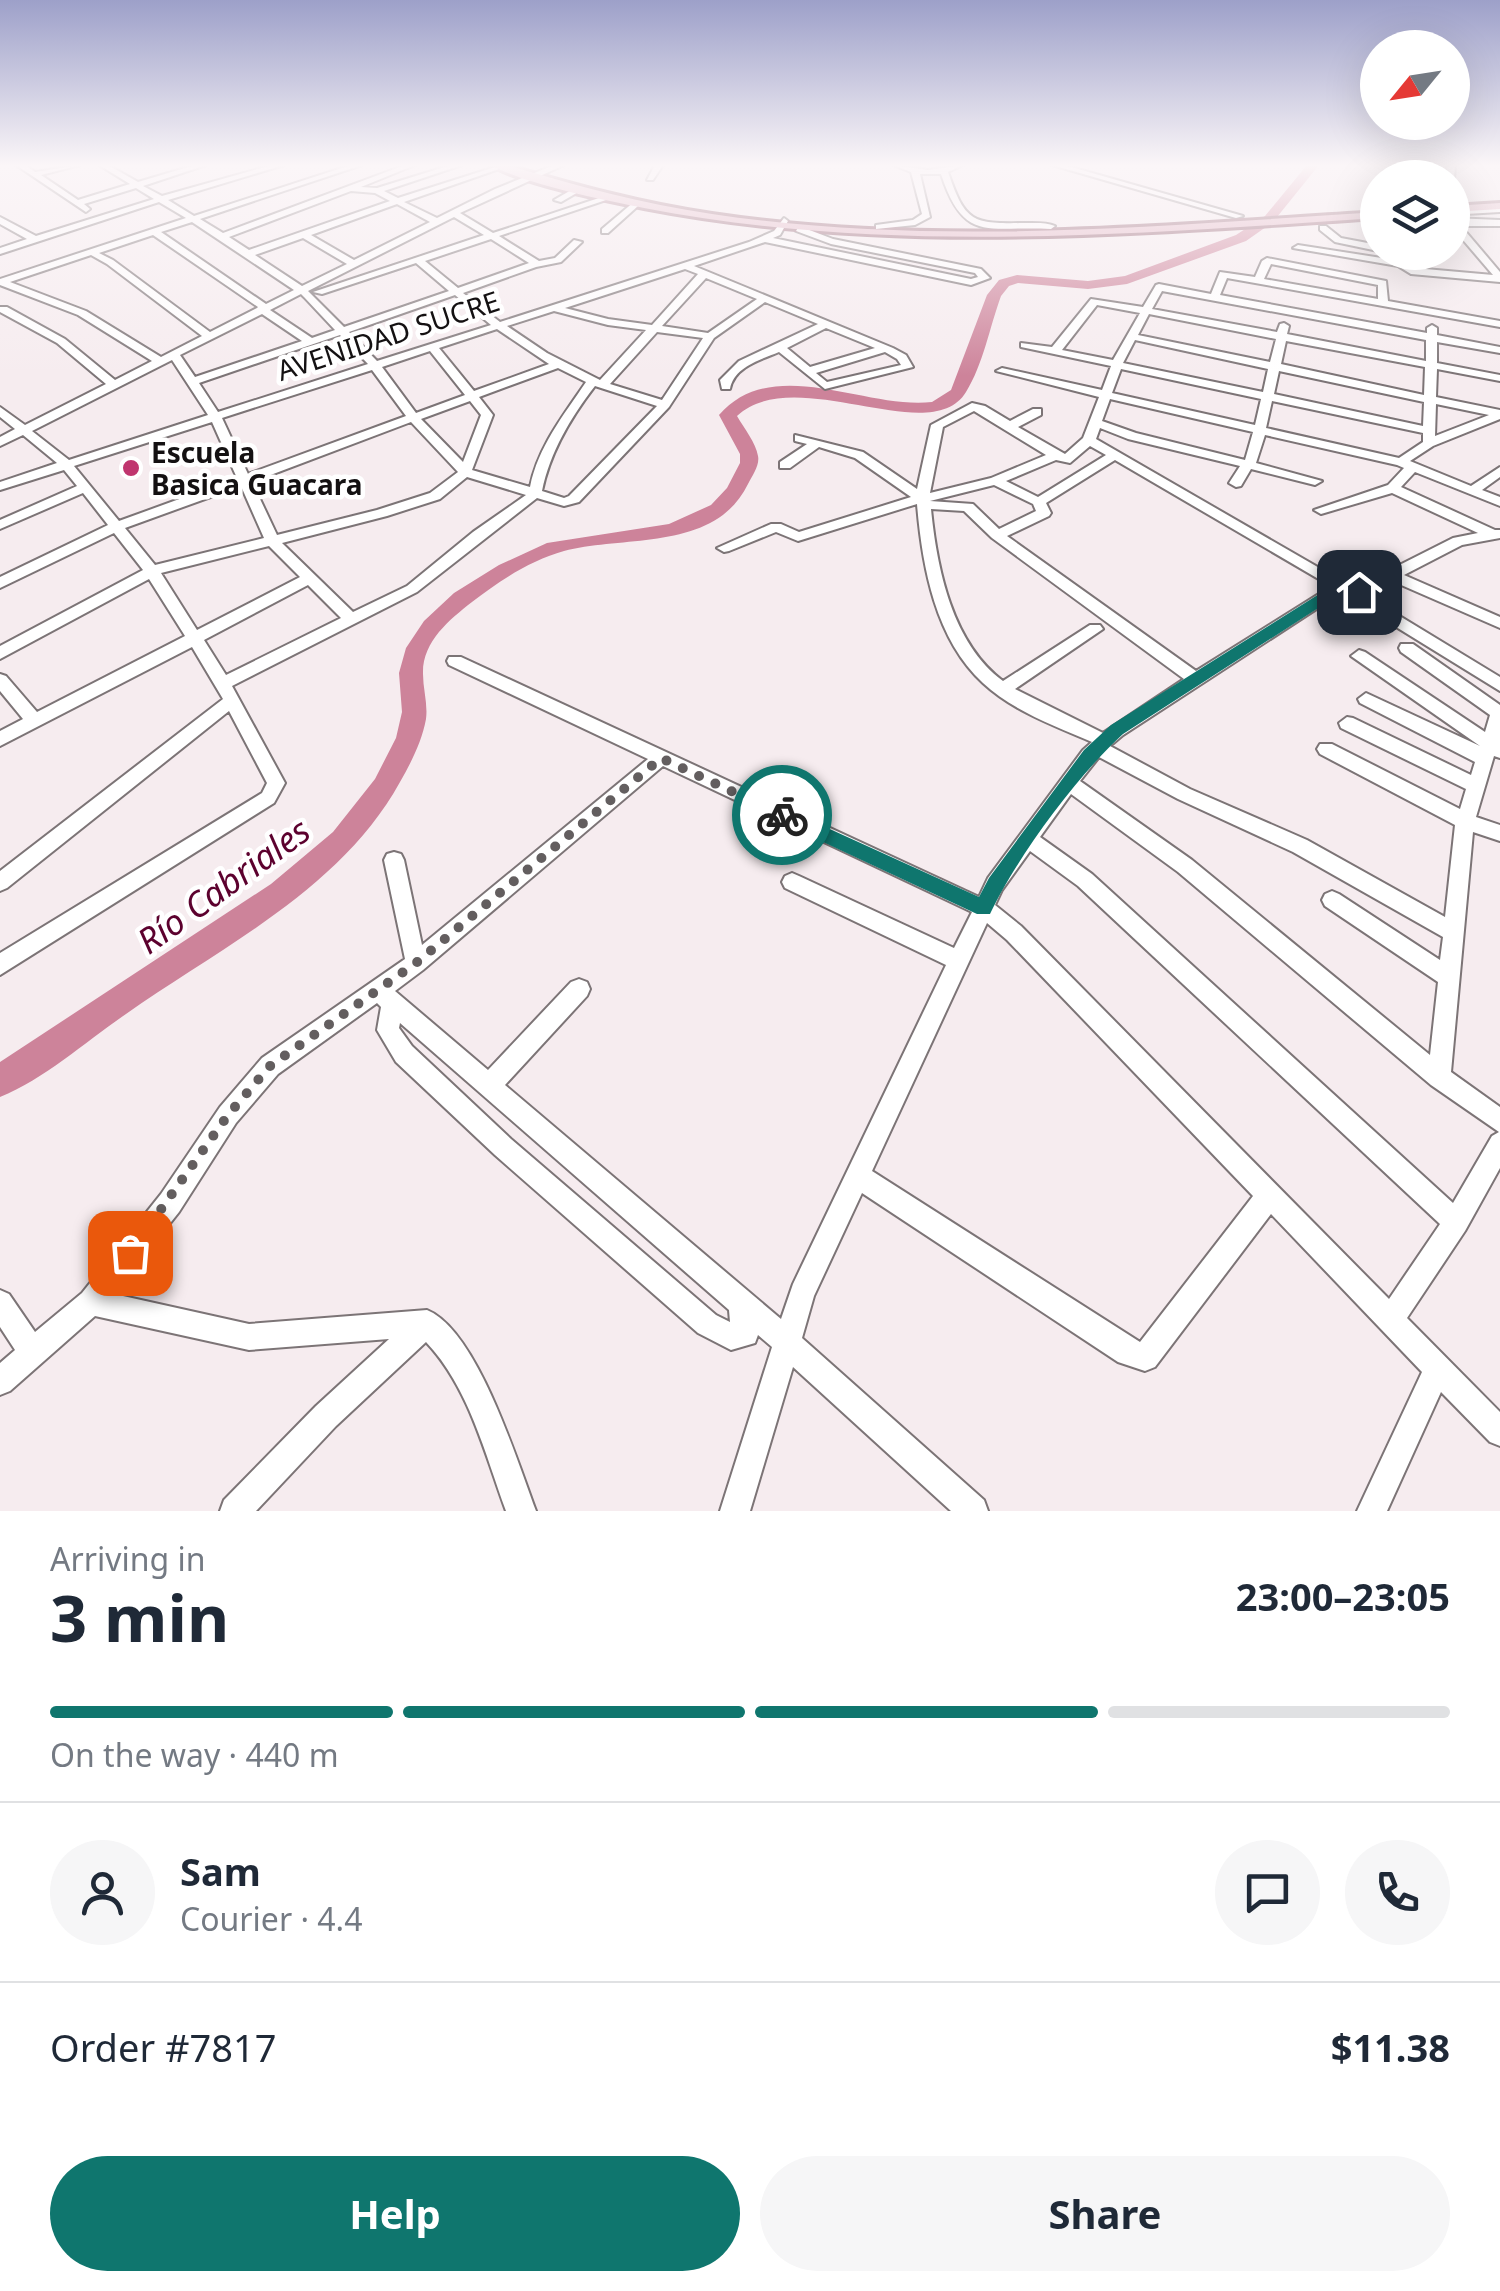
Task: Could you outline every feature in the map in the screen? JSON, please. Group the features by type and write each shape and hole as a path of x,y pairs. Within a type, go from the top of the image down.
{"street":[{"path":"28,236 34,239"},
{"path":"0,251 44,236"},
{"path":"1,282 140,236"},
{"path":"160,236 311,342"},
{"path":"222,236 304,293 344,331 413,418 465,472 564,502 574,499 665,405 710,336 763,298"},
{"path":"248,254 303,236"},
{"path":"306,236 354,264"},
{"path":"304,293 411,236"},
{"path":"0,442 264,308 304,293 492,236 534,265"},
{"name":"AVENIDAD SUCRE","path":"0,486 768,236"},
{"path":"763,239 972,282 984,278 984,273 978,271 821,236"},
{"path":"855,246 858,238 865,236"},
{"path":"1333,236 1360,244"},
{"path":"1471,236 1500,279"},
{"path":"195,381 558,260 577,242"},
{"path":"1298,248 1360,257"},
{"path":"91,252 208,336"},
{"path":"417,259 495,325 559,364 597,382 665,405"},
{"path":"1259,280 1267,261 1272,261 1383,283 1383,303"},
{"path":"684,265 902,357 908,367 826,386 780,347"},
{"path":"1410,270 1500,279"},
{"path":"0,882 227,692 412,589 535,493 540,469 554,438 597,382 656,328 704,274"},
{"path":"1215,296 1222,274 1500,324"},
{"path":"1,282 82,313 160,361"},
{"path":"1236,483 1251,464 1293,286"},
{"path":"724,548 776,527 798,537 995,482 1061,457 1088,440 1117,364 1159,287 1500,350"},
{"path":"1,310 39,294"},
{"path":"1054,350 1092,302 1500,378"},
{"path":"550,307 593,320 710,336"},
{"path":"1,310 62,342 113,384"},
{"path":"1393,488 1429,437 1430,337 1434,313"},
{"path":"726,386 726,380 743,363 824,325"},
{"path":"1134,337 1500,414"},
{"path":"1025,344 1266,395 1429,437 1500,414"},
{"path":"0,654 152,571 419,502 449,488 465,472 487,415 432,346"},
{"path":"810,371 884,350"},
{"path":"174,354 214,414 273,542 352,620"},
{"path":"0,583 116,527 559,364"},
{"path":"1002,371 1407,464 1475,488 1500,502"},
{"path":"1086,472 975,407 938,425 923,502 942,606 963,648 986,676 1026,705 1184,794 1300,846 1452,932"},
{"path":"0,411 66,464 152,571 227,692 276,783 268,798 0,965"},
{"path":"1010,426 1037,412"},
{"path":"1096,422 1132,436 1315,481"},
{"path":"799,438 859,454 923,502 968,507 997,535 1194,679"},
{"path":"1088,440 1500,686"},
{"path":"785,464 817,443"},
{"path":"1038,502 1114,455"},
{"path":"1475,488 1500,471"},
{"path":"995,482 1038,502 1044,513 997,535"},
{"path":"0,525 84,488"},
{"path":"1321,510 1393,488 1496,534"},
{"path":"735,1511 802,1293 995,884 1069,784 1101,744 1194,679 1346,591 1392,575 1458,540 1496,534"},
{"path":"1392,575 1500,624"},
{"path":"0,738 309,578"},
{"path":"1003,689 1095,629"},
{"path":"1407,648 1500,712 1492,753 1475,785 1465,821 1439,1077"},
{"path":"1360,656 1492,753"},
{"path":"455,661 984,908 1014,933 1500,1432"},
{"path":"0,680 34,720"},
{"path":"1366,699 1492,753"},
{"path":"1346,723 1475,785"},
{"path":"1326,748 1465,821 1500,833"},
{"path":"0,1381 91,1302 170,1203 228,1115 270,1066 386,997 416,963 661,758"},
{"path":"1069,784 1185,866 1439,1077 1500,1121"},
{"path":"1028,839 1085,880 1456,1222"},
{"path":"394,860 416,963"},
{"path":"792,882 959,961"},
{"path":"1332,900 1448,977"},
{"path":"491,1084 579,990"},
{"path":"386,997 785,1341 973,1511"},
{"path":"386,997 388,1030 404,1054 503,1147 706,1324 731,1336 744,1332 742,1307"},
{"path":"1391,1318 1456,1222 1500,1144"},
{"path":"859,1177 1128,1352 1145,1357 1268,1197"},
{"path":"91,1302 249,1337 427,1322 444,1338 456,1360 521,1511"},
{"path":"0,1303 32,1353"},
{"path":"236,1511 326,1416 427,1322"},
{"path":"1372,1511 1438,1368"}],"waterway":[{"name":"Río Cabriales","path":"0,1081 281,893 343,840 384,786 408,738 414,712 411,673 417,648 441,616 462,599 506,569 554,547 672,529 696,522 718,509 736,490 749,463 749,454 728,415 742,402 789,392 920,409 937,407 958,392 994,295 1004,283 1017,279 1088,285 1127,280 1245,236"}],"way so far":[{"path":"130,1253 170,1203 228,1115 270,1066 416,963 661,758 782,815"}],"place":[{"name":"Escuela Basica Guacara","path":"131,468"}],"route":[{"path":"782,815 984,908 995,884 1089,755 1117,730 1340,587 1352,595 1359,592"}]}
